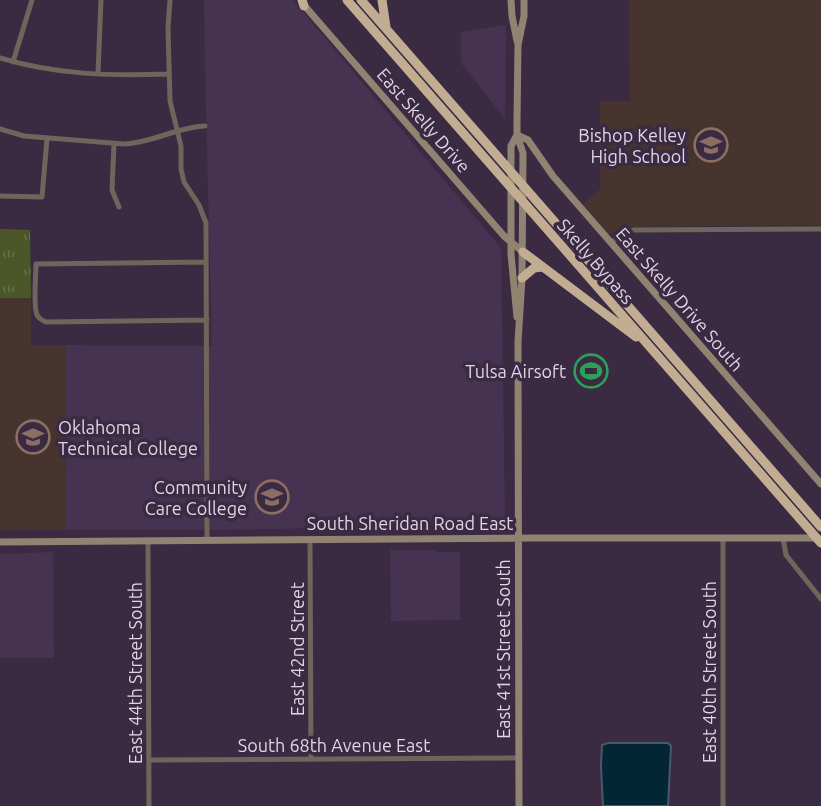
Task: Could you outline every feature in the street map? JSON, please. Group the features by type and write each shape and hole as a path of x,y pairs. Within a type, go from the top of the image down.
{"highway":[{"name":"Skelly Bypass","path":"347,0 821,543"},
{"name":"Skelly Bypass","path":"361,0 821,527"},
{"path":"382,0 386,29"},
{"path":"523,252 649,346"},
{"path":"522,278 534,268 543,267"}],"main road":[{"name":"East 41st Street South","path":"511,0 518,45"},
{"name":"East 41st Street South","path":"519,806 518,324 523,252 523,153 517,135 518,45 524,16 524,0"},
{"name":"East Skelly Drive","path":"302,2 504,236 523,252"},
{"name":"East 41st Street South","path":"517,135 511,146 511,241 518,324"},
{"name":"East Skelly Drive South","path":"517,135 528,140 553,176 821,484"},
{"name":"South Sheridan Road East","path":"0,542 821,538"}],"street":[{"path":"13,62 32,0"},
{"path":"98,74 101,0"},
{"path":"170,0 170,101 181,146 184,182 200,205 205,218 207,540"},
{"path":"0,58 42,69 116,75 169,74"},
{"path":"0,129 24,136 114,144 135,143 188,127 205,126"},
{"path":"0,196 42,197 47,139"},
{"path":"114,144 112,190 119,207"},
{"path":"611,243 634,230 821,229"},
{"path":"206,262 36,264 36,314 46,322 206,320"},
{"name":"East 40th Street South","path":"723,538 723,806"},
{"path":"783,538 786,555 821,598"},
{"name":"East 42nd Street","path":"310,539 311,759"},
{"name":"East 44th Street South","path":"148,540 149,806"},
{"name":"South 68th Avenue East","path":"149,760 519,758"}],"shaded area":[{"path":"204,0 293,0 501,248 505,520 500,525 66,530 65,345 212,346"},
{"name":"Bishop Kelley High School","path":"629,0 821,0 821,225 622,227 613,234 608,234 583,205 600,189 600,101 630,101"},
{"path":"506,25 505,119 461,63 461,32"},
{"name":"Oklahoma Technical College","path":"0,298 31,298 31,345 65,345 66,530 0,530"},
{"path":"390,550 460,552 460,620 391,621"},
{"path":"53,552 54,658 0,658 0,554"}],"green space":[{"path":"0,229 30,230 31,298 0,298"}],"water":[{"path":"668,743 671,746 668,806 603,806 602,745"}],"place":[{"name":"Bishop Kelley High School","path":"711,145"},
{"name":"Tulsa Airsoft","path":"591,371"},
{"name":"Oklahoma Technical College","path":"33,437"},
{"name":"Community Care College","path":"272,497"}]}
